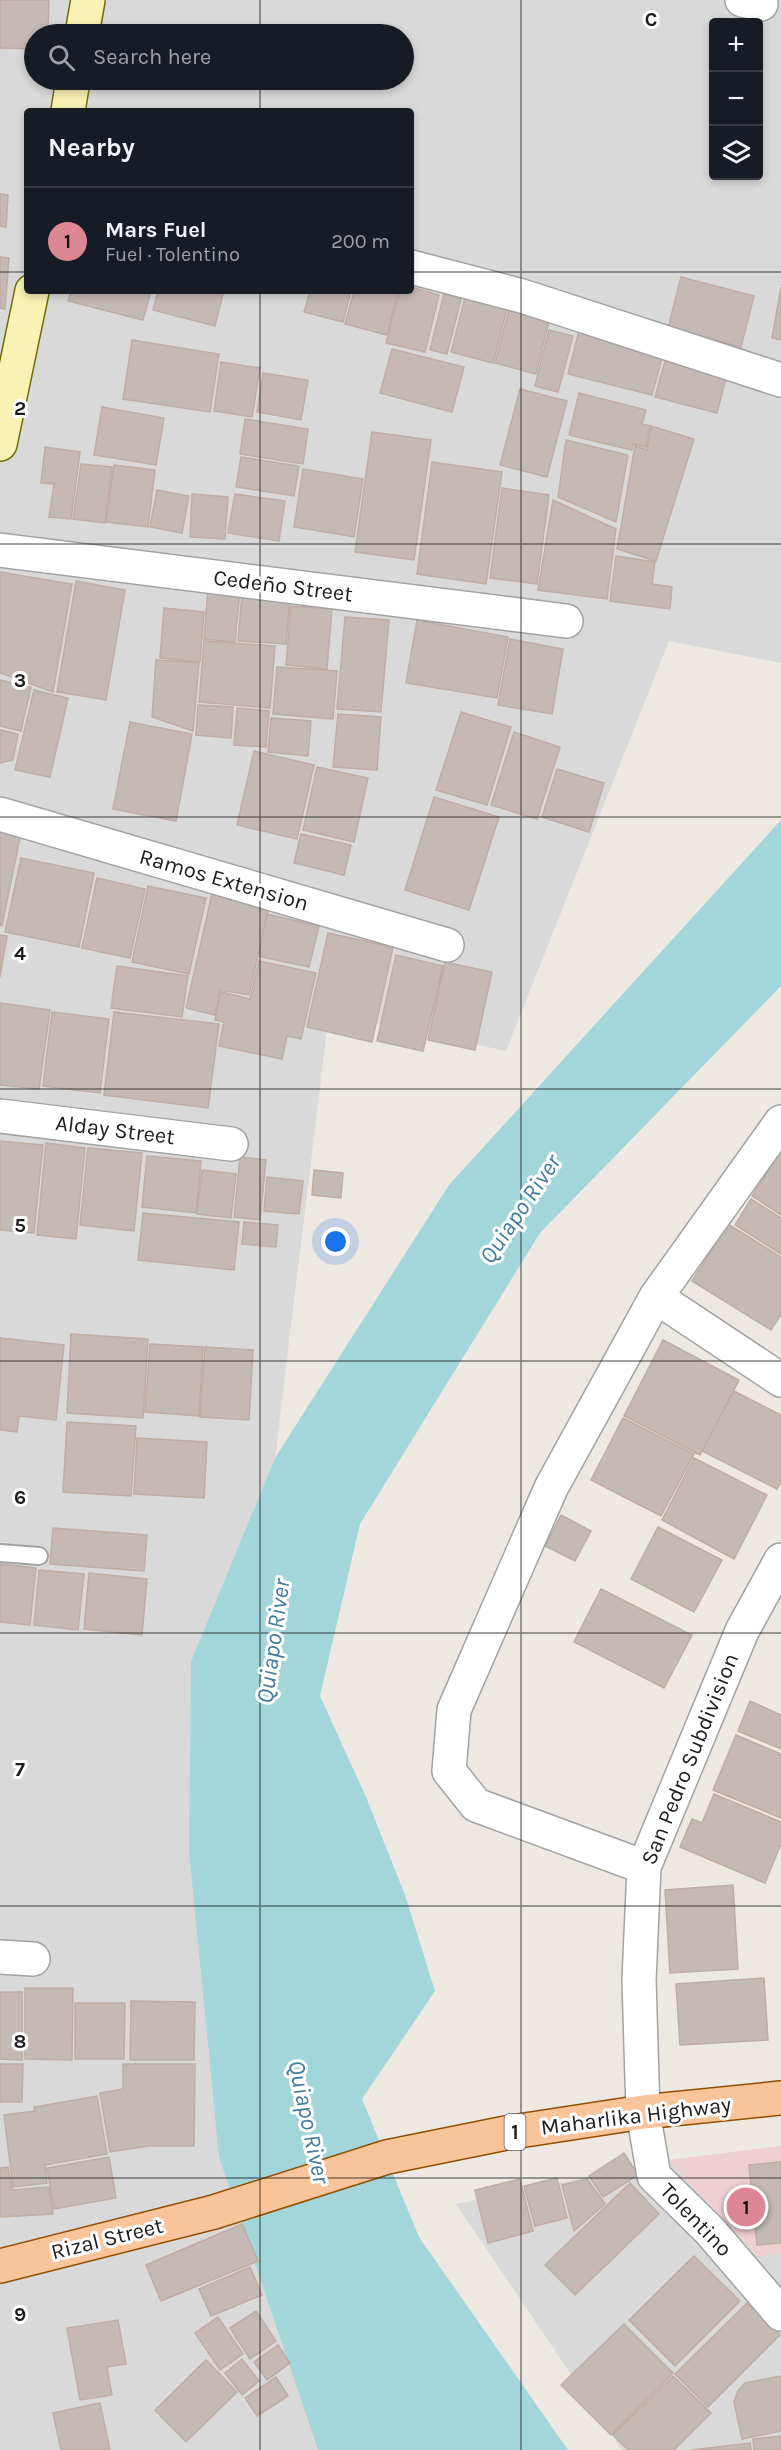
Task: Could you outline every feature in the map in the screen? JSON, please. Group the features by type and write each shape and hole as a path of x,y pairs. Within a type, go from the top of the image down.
{"main road":[{"name":"Maharlika Highway","path":"214,2212 387,2157 506,2133 643,2112 781,2098"},
{"name":"Rizal Street","path":"0,2266 214,2212"}],"street":[{"path":"84,24 88,0"},
{"path":"69,108 72,90"},
{"path":"414,268 522,296 781,380"},
{"path":"0,444 31,294"},
{"name":"Cedeño Street","path":"0,550 566,621"},
{"name":"Ramos Extension","path":"0,814 447,945"},
{"name":"Alday Street","path":"0,1116 231,1144"},
{"path":"644,1868 476,1805 449,1771 454,1710 551,1488 656,1297 781,1122"},
{"path":"656,1297 781,1380"},
{"name":"San Pedro Subdivision","path":"643,2112 639,1980 644,1868 742,1631 781,1560"},
{"path":"0,1957 33,1959"},
{"name":"Tolentino","path":"643,2112 654,2176 710,2231 781,2314"}],"lane":[{"path":"0,1553 39,1556"}],"shaded area":[{"path":"0,0 781,0 781,663 669,641 506,1051 329,1013 275,1458 191,1661 289,2363 318,2450 0,2450"},
{"path":"781,2146 781,2254 757,2256 668,2160"},
{"path":"668,2160 757,2256 781,2254 781,2450 622,2450 456,2204"}],"water":[{"name":"Quiapo River","path":"781,820 781,986 540,1233 360,1524 320,1696 366,1797 405,1895 435,1991 362,2099 419,2237 568,2450 318,2450 219,2157 189,1851 191,1661 275,1458 449,1185"}],"building":[{"path":"0,0 49,0 48,24 24,24 24,49 0,48"},
{"path":"0,194 8,195 6,227 0,226"},
{"path":"0,257 9,258 5,309 0,308"},
{"path":"681,277 754,296 741,347 668,328"},
{"path":"781,287 781,340 772,338"},
{"path":"414,288 439,295 425,352 386,343 399,294 414,294"},
{"path":"70,294 150,294 143,320 68,301"},
{"path":"157,294 223,294 215,326 153,310"},
{"path":"309,294 350,294 343,322 304,312"},
{"path":"353,294 397,294 387,335 345,324"},
{"path":"444,294 461,299 447,354 430,350"},
{"path":"466,294 508,305 493,363 451,352"},
{"path":"509,310 549,321 536,374 495,363"},
{"path":"583,315 668,336 652,395 568,374"},
{"path":"549,330 573,336 558,392 535,386"},
{"path":"132,340 219,354 210,412 123,399"},
{"path":"670,343 731,358 717,413 655,397"},
{"path":"392,349 464,367 452,412 380,393"},
{"path":"221,362 260,368 252,417 214,411"},
{"path":"263,373 308,380 301,420 257,412"},
{"path":"520,389 567,401 547,477 500,465"},
{"path":"579,393 646,410 642,424 651,426 646,447 633,444 632,450 569,435"},
{"path":"102,407 164,418 156,465 94,455"},
{"path":"245,419 308,429 303,464 240,454"},
{"path":"651,426 694,439 656,561 617,549 635,446 647,450"},
{"path":"372,432 431,440 414,560 355,552"},
{"path":"566,440 628,455 616,522 558,497"},
{"path":"45,447 80,452 71,519 49,517 54,484 41,483"},
{"path":"241,457 299,466 294,496 236,487"},
{"path":"432,462 502,472 486,584 417,574"},
{"path":"81,464 112,467 105,523 73,519"},
{"path":"114,465 155,470 148,527 106,522"},
{"path":"303,469 363,479 354,537 294,527"},
{"path":"502,488 549,495 537,584 490,578"},
{"path":"157,490 189,496 182,533 150,527"},
{"path":"192,494 228,497 225,539 190,537"},
{"path":"235,494 285,501 279,541 228,533"},
{"path":"553,500 616,529 607,599 538,590"},
{"path":"616,556 655,562 652,584 672,587 670,609 610,601"},
{"path":"0,572 72,584 53,692 0,673"},
{"path":"76,581 125,590 106,700 57,692"},
{"path":"208,588 240,591 235,642 204,639"},
{"path":"242,594 290,598 286,644 238,641"},
{"path":"291,606 332,609 327,669 286,665"},
{"path":"164,608 204,612 200,662 160,658"},
{"path":"345,617 389,620 381,712 337,709"},
{"path":"417,620 508,637 497,698 406,683"},
{"path":"510,639 563,649 552,714 498,705"},
{"path":"204,641 275,646 270,708 199,702"},
{"path":"156,660 199,663 193,731 152,717"},
{"path":"277,667 337,671 333,719 273,714"},
{"path":"0,680 31,687 21,731 0,726"},
{"path":"34,690 68,698 50,777 15,770"},
{"path":"198,705 233,707 231,738 196,735"},
{"path":"237,708 269,711 266,747 234,745"},
{"path":"461,712 511,727 487,805 436,790"},
{"path":"338,714 381,717 377,770 333,767"},
{"path":"271,718 311,721 308,756 268,752"},
{"path":"130,722 192,734 176,821 113,809"},
{"path":"0,730 18,734 13,760 0,763"},
{"path":"514,732 560,747 537,819 491,805"},
{"path":"254,751 314,765 297,839 237,825"},
{"path":"317,767 368,778 354,842 303,830"},
{"path":"557,769 604,783 589,832 542,817"},
{"path":"434,797 499,817 469,910 405,890"},
{"path":"0,823 22,828 2,926 0,925"},
{"path":"301,834 351,845 344,875 294,863"},
{"path":"21,858 94,873 79,947 5,932"},
{"path":"97,878 145,889 130,958 82,948"},
{"path":"148,886 206,898 189,974 132,962"},
{"path":"212,894 269,907 249,995 220,990 215,1015 186,1008"},
{"path":"267,914 319,926 309,967 258,956"},
{"path":"328,933 393,947 372,1042 307,1027"},
{"path":"0,935 7,936 0,977"},
{"path":"396,955 443,966 423,1051 377,1041"},
{"path":"259,961 316,973 301,1039 287,1036 282,1059 219,1046 224,1022 215,1020 221,992 250,999"},
{"path":"445,962 492,972 475,1050 428,1040"},
{"path":"117,966 188,976 182,1017 111,1008"},
{"path":"0,1003 50,1010 39,1089 0,1085"},
{"path":"52,1012 109,1019 100,1093 43,1086"},
{"path":"114,1012 219,1024 208,1108 104,1095"},
{"path":"0,1141 43,1145 34,1233 0,1230"},
{"path":"46,1143 85,1148 76,1239 37,1235"},
{"path":"88,1148 142,1153 134,1231 80,1225"},
{"path":"781,1153 781,1215 752,1196"},
{"path":"147,1156 201,1161 196,1213 142,1207"},
{"path":"240,1157 266,1160 260,1220 234,1217"},
{"path":"202,1170 236,1174 231,1218 197,1214"},
{"path":"314,1170 343,1173 341,1198 312,1195"},
{"path":"267,1177 303,1181 299,1214 264,1211"},
{"path":"751,1199 781,1218 781,1254 735,1225"},
{"path":"143,1213 239,1222 234,1270 138,1260"},
{"path":"244,1222 278,1225 276,1247 242,1244"},
{"path":"728,1224 781,1257 781,1315 771,1330 692,1281"},
{"path":"71,1334 148,1339 143,1418 67,1413"},
{"path":"0,1338 64,1345 56,1420 19,1416 17,1432 0,1430"},
{"path":"663,1340 739,1380 700,1455 624,1416"},
{"path":"150,1344 203,1347 199,1416 145,1412"},
{"path":"205,1347 253,1350 249,1420 200,1417"},
{"path":"734,1391 781,1415 781,1482 777,1489 702,1451"},
{"path":"623,1418 694,1454 661,1516 591,1480"},
{"path":"67,1422 136,1426 131,1496 63,1492"},
{"path":"137,1438 207,1442 204,1498 134,1494"},
{"path":"694,1458 767,1495 734,1559 662,1520"},
{"path":"561,1515 591,1531 575,1561 545,1546"},
{"path":"658,1527 722,1560 694,1612 631,1579"},
{"path":"53,1528 147,1535 144,1571 50,1564"},
{"path":"0,1564 36,1568 30,1625 0,1622"},
{"path":"39,1570 84,1574 78,1630 34,1625"},
{"path":"89,1573 147,1579 142,1635 84,1629"},
{"path":"601,1589 692,1635 664,1688 574,1642"},
{"path":"750,1701 781,1715 781,1749 738,1731"},
{"path":"736,1735 781,1754 781,1818 713,1790"},
{"path":"714,1794 781,1822 781,1844 765,1883 680,1847 692,1819 702,1823"},
{"path":"733,1885 738,1969 670,1973 665,1890"},
{"path":"764,1978 768,2040 680,2045 676,1984"},
{"path":"25,1988 73,1988 72,2060 25,2059"},
{"path":"0,1992 22,1992 22,2060 0,2059"},
{"path":"131,2001 195,2002 194,2060 130,2060"},
{"path":"75,2003 125,2003 124,2059 75,2059"},
{"path":"0,2064 23,2064 22,2102 0,2102"},
{"path":"123,2064 195,2064 194,2146 148,2146 110,2152 100,2093 123,2089"},
{"path":"97,2096 107,2154 45,2165 47,2183 13,2187 4,2115 35,2111 34,2107"},
{"path":"624,2153 638,2175 603,2197 589,2176"},
{"path":"109,2157 116,2198 54,2209 47,2168"},
{"path":"781,2162 781,2243 757,2245 749,2165"},
{"path":"8,2167 12,2190 49,2187 53,2214 0,2217 0,2168"},
{"path":"557,2178 567,2218 535,2226 524,2186"},
{"path":"520,2179 533,2231 488,2243 475,2190"},
{"path":"587,2179 605,2204 574,2231 562,2185"},
{"path":"630,2183 659,2214 575,2295 545,2265"},
{"path":"242,2224 258,2261 161,2301 146,2265"},
{"path":"694,2256 740,2301 675,2366 629,2320"},
{"path":"250,2267 262,2295 211,2316 199,2289"},
{"path":"747,2303 780,2335 708,2407 675,2374"},
{"path":"256,2311 276,2341 250,2359 230,2328"},
{"path":"218,2317 243,2354 220,2370 195,2333"},
{"path":"118,2320 126,2364 107,2367 112,2395 80,2400 67,2328"},
{"path":"624,2324 673,2373 611,2435 561,2385"},
{"path":"278,2345 290,2363 267,2380 254,2362"},
{"path":"242,2359 259,2381 242,2395 225,2373"},
{"path":"206,2360 237,2392 186,2442 155,2410"},
{"path":"673,2376 711,2413 674,2450 628,2450 613,2435"},
{"path":"781,2376 781,2431 742,2439 734,2402 738,2391 745,2383"},
{"path":"276,2377 288,2396 257,2416 245,2398"},
{"path":"100,2403 110,2450 61,2450 53,2413"},
{"path":"781,2436 781,2450 754,2450 753,2439"},
{"path":"750,2443 751,2450 692,2450"}],"place":[{"name":"Mars Fuel","path":"746,2207"}]}
